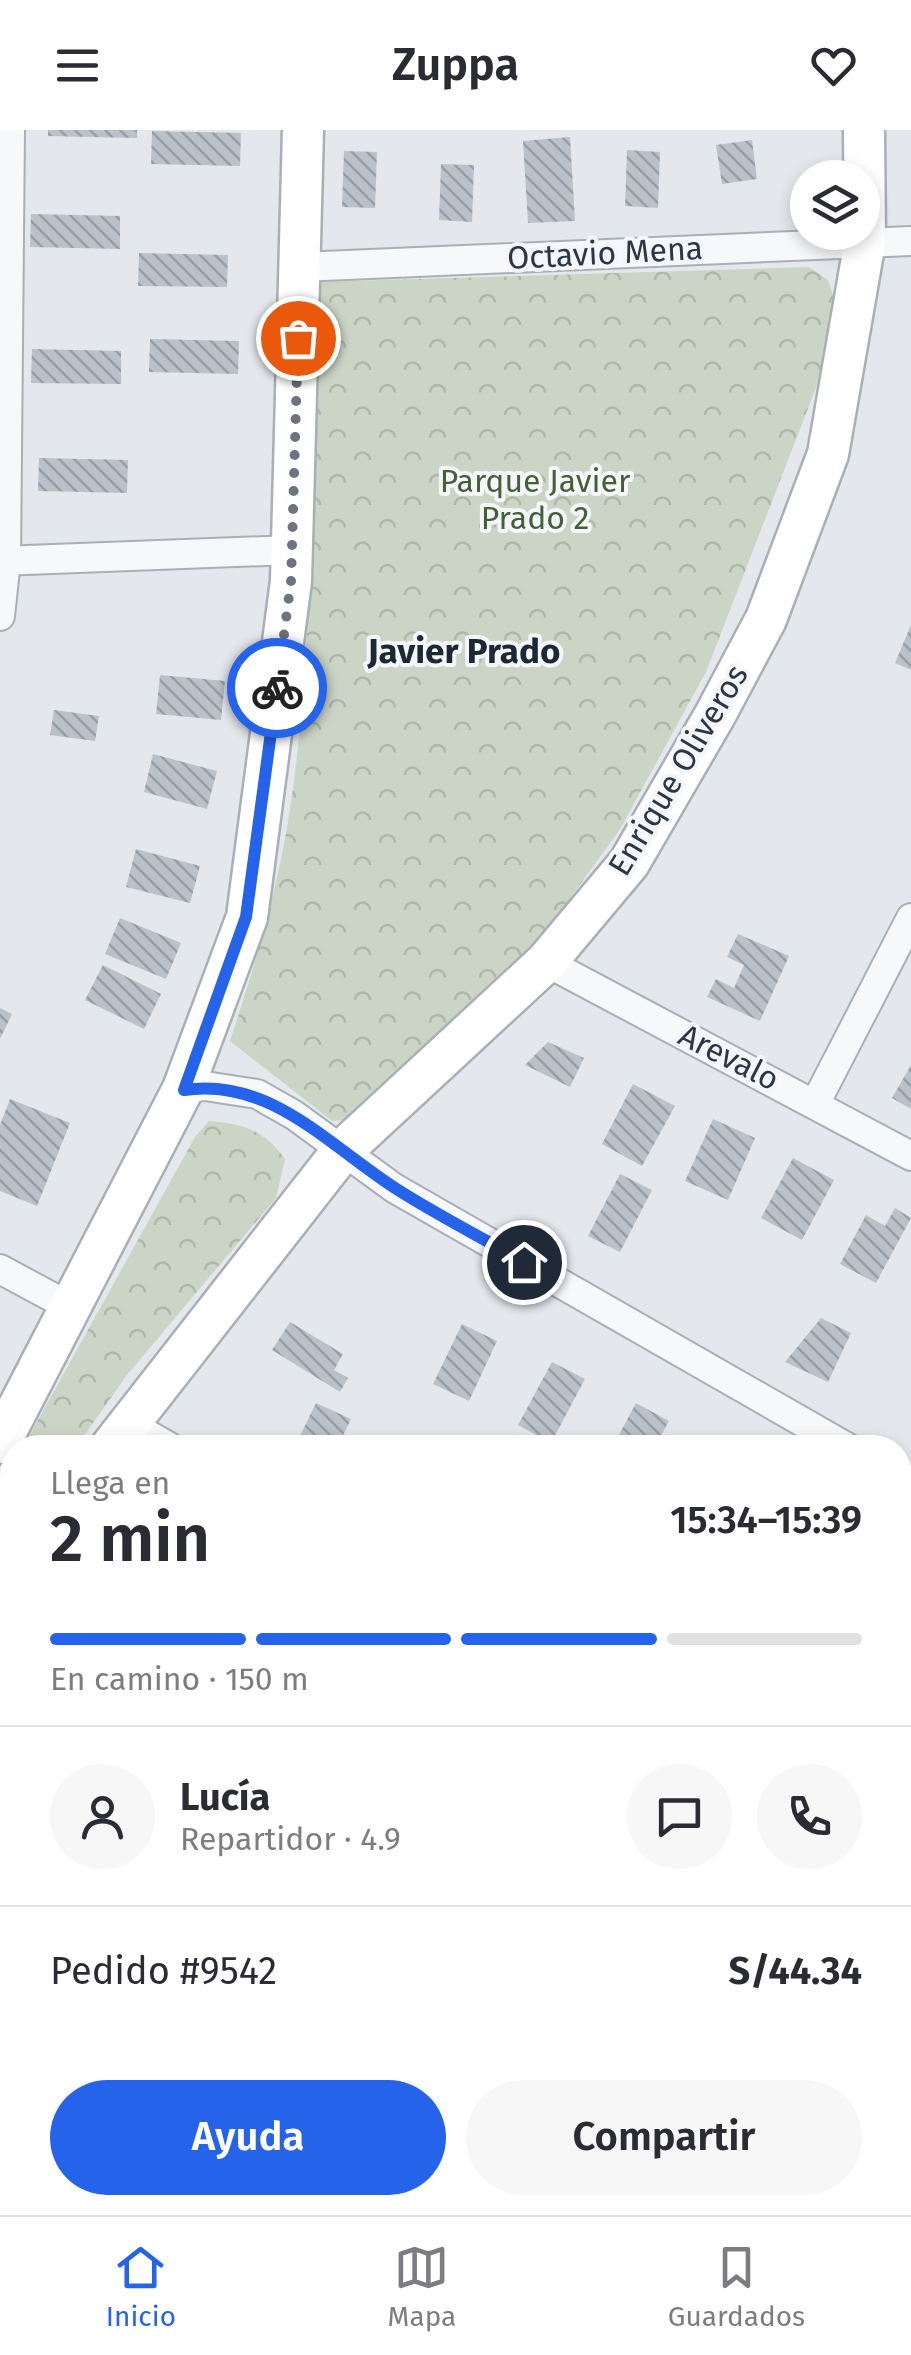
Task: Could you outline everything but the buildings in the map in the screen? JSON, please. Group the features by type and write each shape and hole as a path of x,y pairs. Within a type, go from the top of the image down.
{"street":[{"path":"0,616 4,268 10,130"},
{"path":"4,1435 74,1308 184,1090 246,917 292,550 303,130"},
{"name":"Enrique Oliveros","path":"864,130 865,160"},
{"name":"Octavio Mena","path":"880,241 911,241"},
{"name":"Octavio Mena","path":"300,267 790,244"},
{"name":"Enrique Oliveros","path":"121,1435 343,1150 546,962 628,862 766,619 828,454 864,250"},
{"path":"3,560 292,550"},
{"path":"816,1102 911,918"},
{"name":"Arevalo","path":"546,962 816,1102 911,1156"},
{"path":"184,1090 205,1086 257,1094 394,1188 825,1435"},
{"path":"0,1270 74,1308"}],"green space":[{"name":"Parque Javier Prado 2","path":"809,267 828,280 835,301 817,385 706,672 619,831 525,960 355,1119 332,1121 230,1041 276,882 296,762 310,562 311,295 319,282"},
{"path":"209,1121 252,1130 269,1141 285,1159 276,1198 127,1375 84,1435 30,1435 195,1137"}],"way so far":[{"path":"277,688 291,581 298,338"}],"district":[{"name":"Javier Prado","path":"464,651"}],"route":[{"path":"277,688 246,917 184,1090 205,1086 257,1094 294,1115 394,1188 524,1262"}]}
